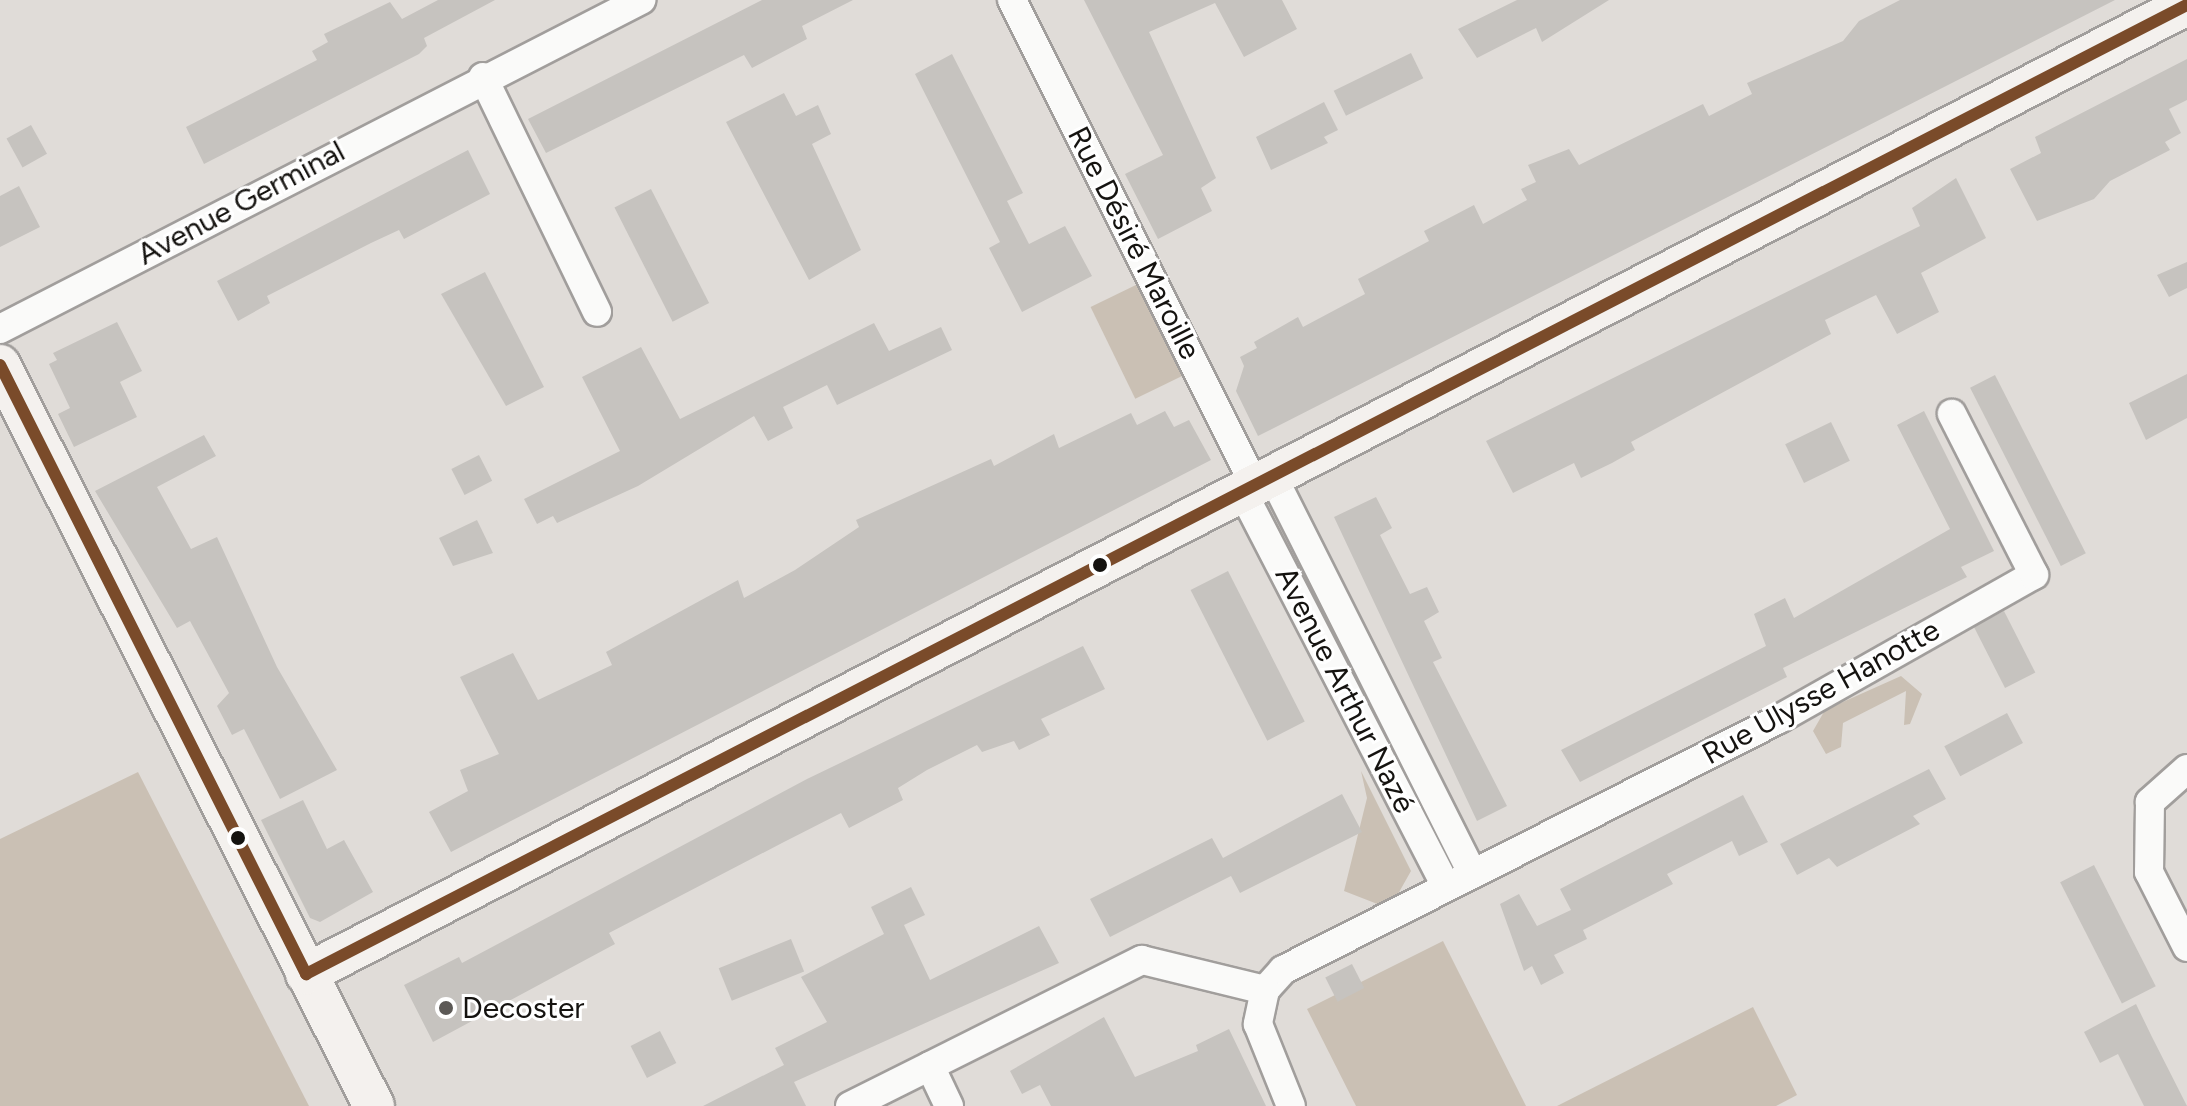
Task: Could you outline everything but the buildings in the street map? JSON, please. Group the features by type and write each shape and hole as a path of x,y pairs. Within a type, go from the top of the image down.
{"street":[{"name":"Avenue Germinal","path":"0,329 483,77 641,0"},
{"name":"Rue Désiré Maroille","path":"1012,0 1257,486"},
{"path":"306,974 2187,5"},
{"path":"483,77 597,312"},
{"path":"0,365 374,1106"},
{"name":"Rue Ulysse Hanotte","path":"1265,990 1283,970 1779,719 2034,575 1952,414"},
{"name":"Avenue Arthur Nazé","path":"1257,486 1473,874"},
{"name":"Avenue Arthur Nazé","path":"1257,486 1446,887"},
{"path":"2187,769 2150,802 2149,872 2187,947"},
{"path":"850,1106 1142,960 1265,990 1258,1024 1291,1106"},
{"path":"930,1066 949,1106"}],"shaded area":[{"path":"1140,283 1185,375 1135,399 1091,307"},
{"path":"1291,553 1423,808 1424,817 1287,560"},
{"path":"1901,676 1922,694 1910,724 1904,725 1906,691 1843,723 1841,747 1826,754 1813,731 1825,710"},
{"path":"1361,771 1411,871 1398,894 1380,905 1344,891 1367,798"},
{"path":"138,772 309,1106 0,1106 0,839"},
{"path":"1443,941 1526,1106 1356,1106 1307,1009"},
{"path":"1753,1007 1797,1095 1776,1106 1557,1106"}],"transit line":[{"path":"306,974 2187,5"},
{"path":"0,365 306,974"}],"place":[{"name":"Decoster","path":"446,1008"}]}
